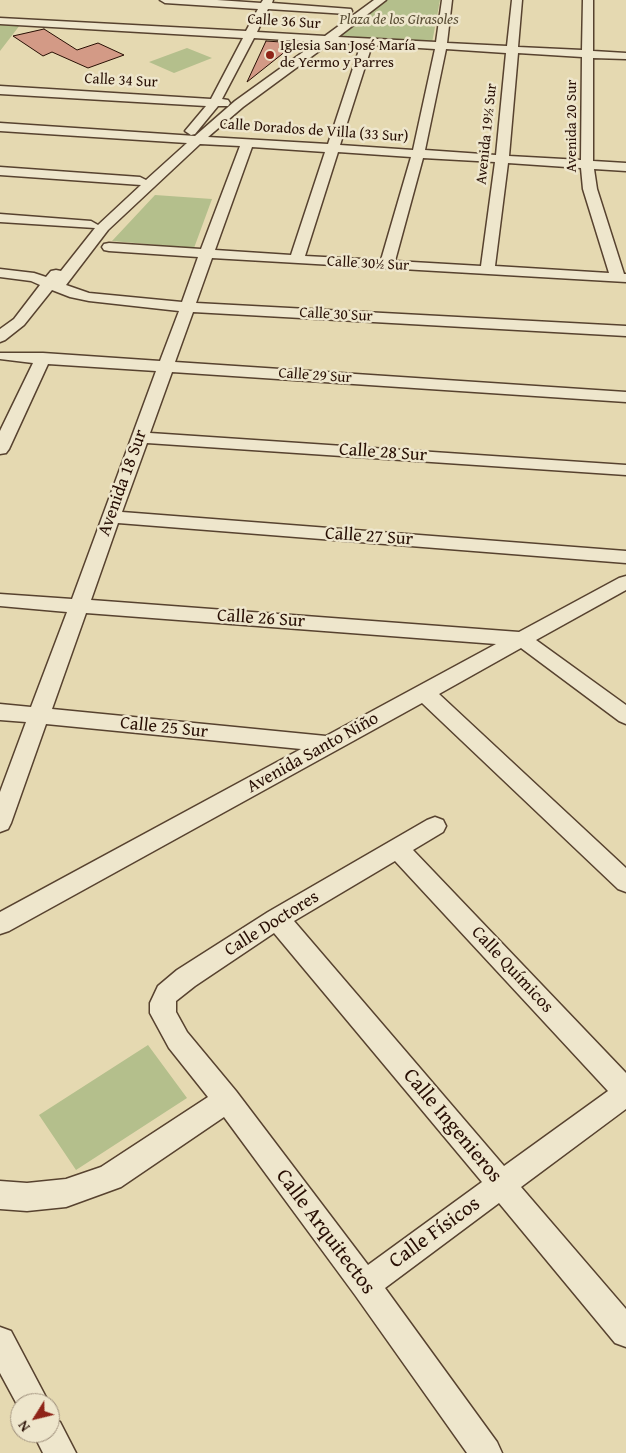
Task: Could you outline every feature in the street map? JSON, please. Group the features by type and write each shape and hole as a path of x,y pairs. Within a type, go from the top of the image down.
{"street":[{"path":"165,0 266,3 347,11"},
{"path":"311,39 362,0"},
{"path":"52,286 91,225 140,181 190,140 381,0"},
{"path":"387,265 418,154 441,46 447,0"},
{"name":"Avenida 19½ Sur","path":"487,271 502,160 517,0"},
{"name":"Avenida 20 Sur","path":"588,0 587,164 590,189 622,278"},
{"path":"0,336 19,322 103,227 190,140 216,102 266,3"},
{"name":"Calle 36 Sur","path":"0,21 626,56"},
{"path":"297,260 367,42"},
{"name":"Calle 34 Sur","path":"0,90 239,104"},
{"name":"Calle Dorados de Villa (33 Sur)","path":"0,127 626,167"},
{"name":"Avenida 18 Sur","path":"0,823 247,143"},
{"path":"0,171 140,181"},
{"path":"0,218 91,225"},
{"name":"Calle 30½ Sur","path":"110,246 297,260 622,278"},
{"name":"Calle 30 Sur","path":"0,273 34,277 52,286 89,297 187,307 626,330"},
{"name":"Calle 29 Sur","path":"5,356 626,397"},
{"path":"0,449 5,426 43,358"},
{"name":"Calle 28 Sur","path":"140,437 626,470"},
{"name":"Calle 27 Sur","path":"111,517 626,557"},
{"name":"Avenida Santo Niño","path":"0,924 626,582"},
{"name":"Calle 26 Sur","path":"0,600 522,639"},
{"path":"522,639 626,716"},
{"path":"424,692 626,882"},
{"name":"Calle 25 Sur","path":"0,712 328,744"},
{"name":"Calle Doctores","path":"164,1013 163,1003 167,994 175,986 277,919 435,826"},
{"name":"Calle Químicos","path":"397,848 626,1092"},
{"name":"Calle Ingenieros","path":"277,919 626,1332"},
{"name":"Calle Arquitectos","path":"164,1013 178,1040 227,1100 365,1285 486,1453"},
{"name":"Calle Físicos","path":"365,1285 626,1092"},
{"path":"0,1195 27,1197 66,1193 111,1177 227,1100"},
{"path":"0,1342 28,1393"}],"green space":[{"name":"Plaza de los Girasoles","path":"384,0 440,0 432,43 334,38"},
{"path":"0,24 20,25 0,51"},
{"path":"187,48 212,58 174,73 149,62"},
{"path":"155,195 212,199 194,248 112,241"},
{"path":"148,1045 187,1098 76,1170 39,1115"}],"building":[{"path":"44,29 77,50 98,43 124,55 88,68 52,52 43,56 13,36"},
{"name":"Iglesia San José María de Yermo y Parres","path":"266,41 296,43 247,82"}],"place":[{"name":"Iglesia San José María de Yermo y Parres","path":"270,55"}]}
